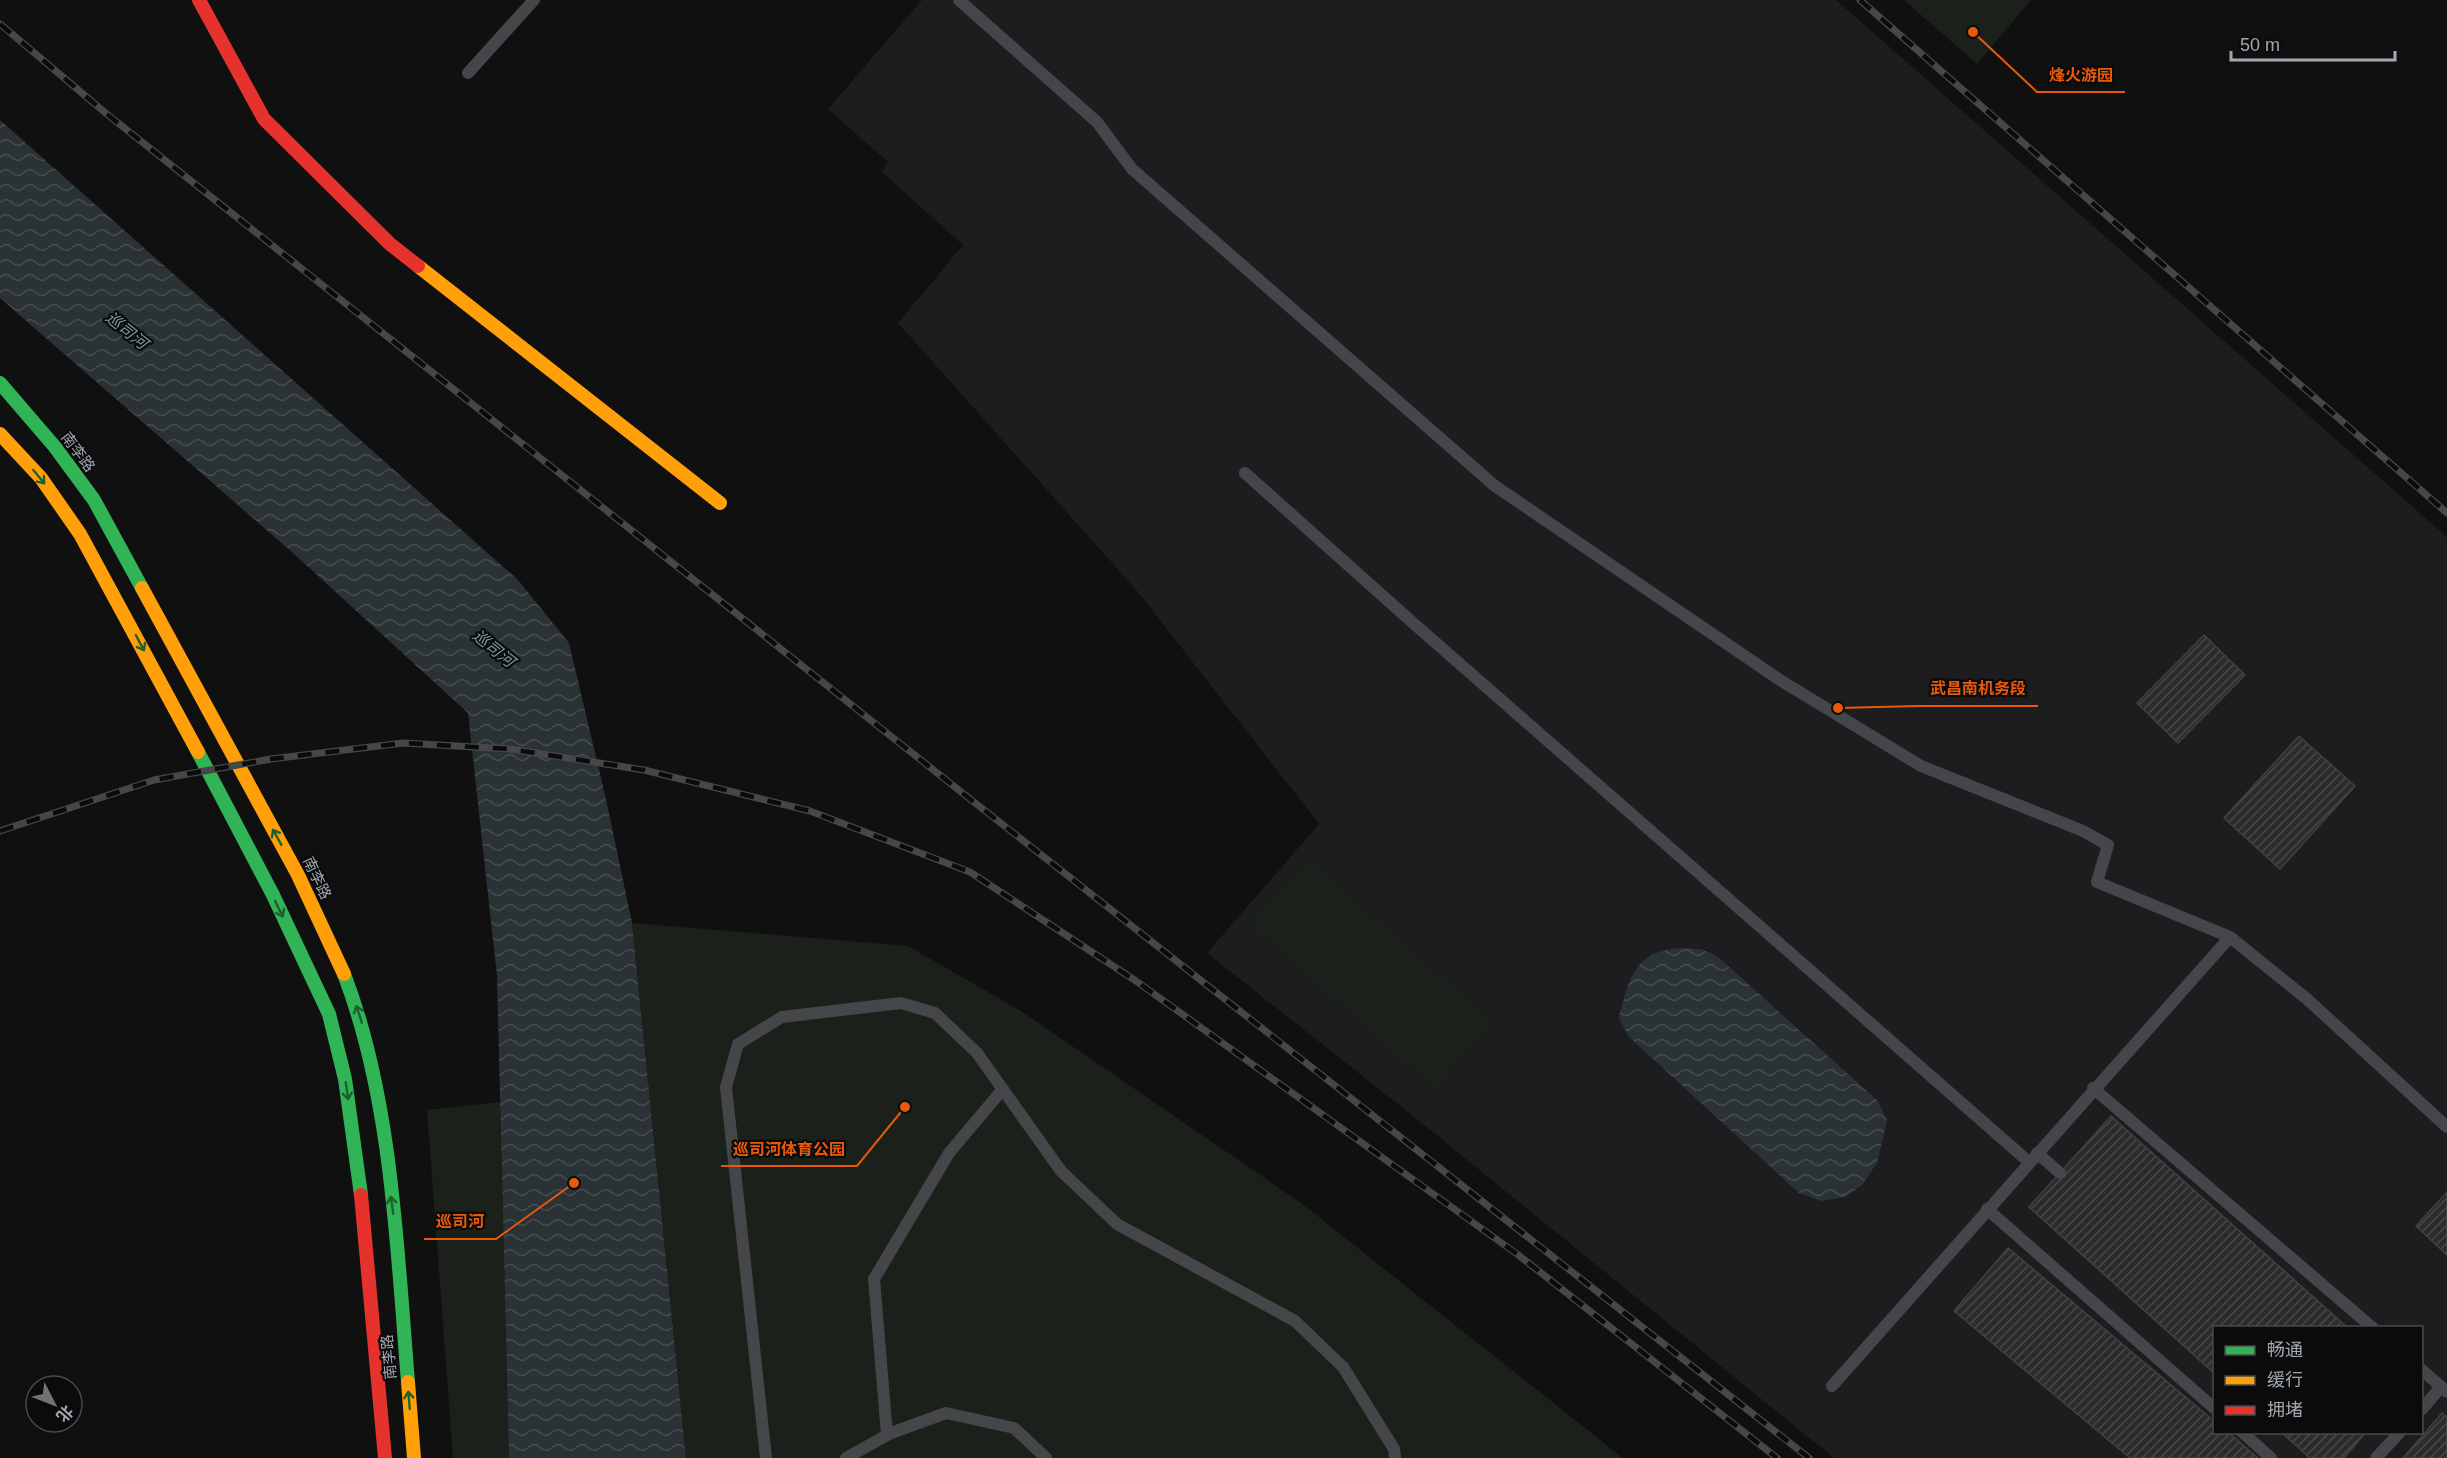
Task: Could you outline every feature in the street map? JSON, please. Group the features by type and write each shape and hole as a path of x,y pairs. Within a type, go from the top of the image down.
{"main road":[{"path":"198,0 264,118 390,244 720,503"},
{"name":"南李路","path":"0,382 55,447 94,500 298,875 338,958 359,1013 374,1072 394,1218 414,1458"},
{"name":"南李路","path":"0,434 41,478 80,534 117,599 273,895 329,1014 345,1079 365,1227 386,1458"}],"lane":[{"path":"468,73 534,0"},
{"path":"959,0 1097,122 1132,169 1495,486 1780,680 1921,766 2083,831 2108,845 2097,882 2229,937 2307,999 2447,1126"},
{"path":"1245,473 1412,622 2033,1158 2060,1173"},
{"path":"1832,1386 2093,1088 2229,937"},
{"path":"766,1458 726,1087 738,1044 782,1017 901,1003 935,1013 977,1053 1061,1171 1117,1224 1295,1321 1343,1367 1394,1449 1395,1458"},
{"path":"2093,1088 2371,1326"},
{"path":"887,1435 874,1279 949,1153 1003,1089"},
{"path":"1987,1209 2213,1407"},
{"path":"2423,1372 2444,1389 2423,1407"},
{"path":"846,1458 887,1435 946,1413 1014,1428 1046,1458"},
{"path":"2244,1434 2271,1458"},
{"path":"2376,1458 2398,1434"}],"shaded area":[{"path":"922,0 1836,0 2447,537 2447,1458 1834,1458 1418,1120 1207,953 1319,824 1138,592 898,323 963,245 882,172 888,162 828,109"},
{"path":"1904,0 2031,0 1977,64"},
{"path":"1309,858 1495,1022 1435,1090 1248,924"},
{"path":"632,923 908,946 1021,1011 1301,1203 1623,1458 686,1458"},
{"path":"500,1102 509,1458 453,1458 427,1110"}],"water":[{"path":"0,120 518,580 569,643 606,799 632,923 686,1458 509,1458 497,976 468,713 293,553 0,298"},
{"path":"1701,949 1717,956 1878,1101 1887,1120 1877,1163 1862,1185 1845,1197 1821,1201 1799,1193 1629,1037 1619,1018 1626,991 1636,969 1653,955 1665,950"}],"building":[{"path":"2204,635 2245,675 2178,743 2137,703"},
{"path":"2299,736 2355,786 2280,869 2224,818"},
{"path":"2111,1116 2346,1326 2213,1326 2213,1372 2029,1207"},
{"path":"2447,1192 2447,1255 2416,1226"},
{"path":"2008,1248 2213,1420 2213,1434 2230,1434 2258,1458 2130,1458 1954,1311"},
{"path":"2442,1413 2447,1417 2447,1458 2403,1458"},
{"path":"2283,1434 2364,1434 2344,1458 2310,1458"}],"railway":[{"path":"1860,0 2447,513"},
{"path":"0,24 108,115 965,795 1809,1458"},
{"path":"0,831 154,780 271,759 403,743 510,749 644,770 810,811 970,872 1136,981 1517,1254 1777,1458"}],"traffic: fast":[{"path":"0,383 55,447 94,500 142,588"},
{"path":"198,752 273,895 329,1014 345,1079 361,1195"},
{"path":"344,974 373,1072 382,1123 396,1227 408,1382"}],"traffic: slow":[{"path":"418,266 720,503"},
{"path":"0,434 41,478 80,534 198,752"},
{"path":"142,588 298,875 344,974"},
{"path":"408,1382 414,1458"}],"traffic: jam":[{"path":"199,0 264,119 390,244 418,266"},
{"path":"361,1195 385,1458"}],"place":[{"name":"烽火游园","path":"1973,32"},
{"name":"武昌南机务段","path":"1838,708"},
{"name":"巡司河体育公园","path":"905,1107"},
{"name":"巡司河","path":"574,1183"}]}
